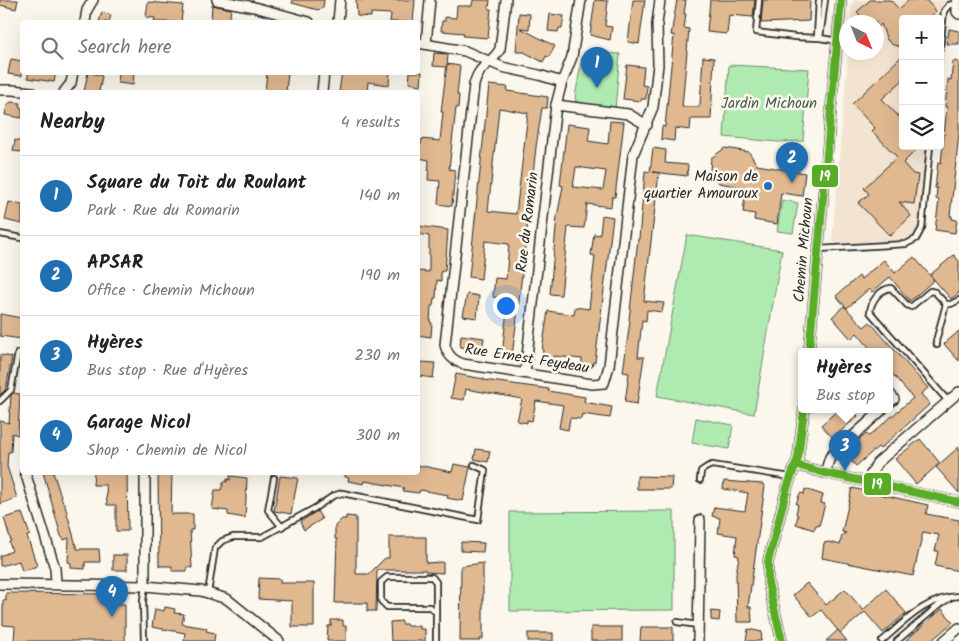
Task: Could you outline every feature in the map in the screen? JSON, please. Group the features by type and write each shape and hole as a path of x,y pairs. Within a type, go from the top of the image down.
{"street":[{"path":"85,20 93,0"},
{"path":"217,0 254,4 303,20"},
{"path":"338,20 340,0"},
{"path":"430,0 422,43 471,53 502,68 539,75 562,82 572,57 581,0"},
{"name":"Rue Ernest Feydeau","path":"506,0 500,49 478,72 474,85 445,345 448,355 455,361 463,364 592,384 604,383 607,378 632,161 653,107 658,65 657,24 660,0"},
{"name":"Chemin Michoun","path":"809,348 841,0"},
{"path":"957,2 957,12 959,14"},
{"path":"65,90 72,75"},
{"path":"322,90 324,75"},
{"name":"Rue du Romarin","path":"525,373 556,105 562,82"},
{"path":"0,90 20,91"},
{"path":"556,105 628,114 647,124"},
{"path":"870,483 877,463 959,392"},
{"path":"782,641 768,583 768,562 777,525 796,465 804,413"},
{"path":"825,473 830,457 879,413"},
{"path":"796,465 959,502"},
{"path":"26,475 54,568 56,584"},
{"path":"145,475 145,586"},
{"path":"698,641 700,520"},
{"path":"0,584 145,586 208,593 227,600 238,607 279,641"},
{"path":"944,641 959,628"}],"lane":[{"path":"758,0 756,32 838,41"},
{"path":"819,0 819,38"},
{"path":"819,38 825,0"},
{"path":"944,15 944,11 949,5 957,2"},
{"path":"818,249 906,244 916,239 922,228 930,150"},
{"path":"0,234 20,238"},
{"path":"946,304 935,292 930,291 911,307 891,288 886,288 870,305 870,312 948,401"},
{"path":"946,304 959,300"},
{"path":"937,345 936,341 946,304"},
{"path":"0,401 11,390 18,353 20,354"},
{"path":"208,593 215,548 222,541 233,537 262,537 316,508 333,496 342,493 478,520 485,470 474,465"},
{"path":"700,480 701,471 707,466 712,465 792,477"},
{"path":"274,478 268,510 282,527"},
{"path":"436,612 430,606 388,607 381,601 381,582 387,577 432,577 436,582 436,612 436,641"},
{"path":"144,641 143,601 145,586"},
{"path":"882,641 928,604 956,596"},
{"path":"897,641 939,605 956,596"},
{"path":"678,622 698,625"}],"shaded area":[{"path":"855,0 950,0 944,57 944,15 899,15 899,150 934,150 925,227 918,228 915,237 908,240 837,244 832,241 847,60 884,60 884,15 851,15 852,3"}],"green space":[{"path":"589,52 620,54 615,109 576,102 575,97 582,58"},
{"name":"Jardin Michoun","path":"729,65 809,69 803,141 778,142 724,137"},
{"path":"782,200 798,203 793,233 777,231"},
{"path":"687,235 782,250 754,414 657,396"},
{"path":"696,418 733,425 729,449 692,443"},
{"path":"674,511 674,610 510,611 510,512"}],"building":[{"path":"0,0 18,0 16,9 0,5"},
{"path":"293,0 324,0 323,8 318,10 292,3"},
{"path":"356,0 415,0 413,20 390,20 391,14 371,13 371,17 357,16"},
{"path":"473,0 490,0 488,38 463,36 464,33 441,31 442,21 445,21 445,17 456,18 457,6 472,6"},
{"path":"595,0 608,1 605,26 612,27 610,40 590,35"},
{"path":"633,0 645,0 639,44 628,42"},
{"path":"677,0 686,0 684,28 689,29 682,107 699,107 703,57 714,58 711,119 691,119 690,130 675,128 674,141 661,139 662,126 665,127 674,35 671,35"},
{"path":"710,0 755,0 753,17 729,15 727,34 707,32"},
{"path":"763,0 810,0 809,21 761,23"},
{"path":"870,0 890,0 899,9 909,0 926,0 936,11 932,15 899,15 899,46 893,45 887,40 884,32 884,15 860,15 857,12"},
{"path":"148,2 183,5 181,20 154,20 155,18 146,17"},
{"path":"212,5 231,9 229,20 211,20"},
{"path":"102,12 111,15 110,20 100,20"},
{"path":"519,13 530,14 529,29 520,28 555,46 549,57 546,56 543,62 524,52 516,52"},
{"path":"550,14 564,16 562,28 559,28 558,32 548,31"},
{"path":"949,29 959,31 959,44 947,44"},
{"path":"434,53 448,54 447,67 433,66"},
{"path":"11,59 20,61 20,75 22,76 8,74"},
{"path":"899,59 899,84 882,99 899,117 899,150 916,150 903,163 913,174 918,175 914,204 899,202 911,216 890,236 858,203 869,194 864,188 897,157 872,131 875,128 852,104"},
{"path":"953,61 959,62 959,134 950,216 952,216 952,219 957,220 955,233 935,230 939,200 936,199 937,188 935,188 938,162 941,163 942,150 944,150 947,107 945,107 948,79 951,80"},
{"path":"447,64 460,66 457,95 459,95 458,108 456,108 449,169 455,170 452,206 438,204 440,181 428,180 429,160 420,158 422,139 440,141 443,112 441,112"},
{"path":"627,65 644,67 642,85 647,86 646,99 641,99 641,101 623,99"},
{"path":"420,72 422,72 421,85 409,83 410,75 420,75"},
{"path":"28,75 55,75 54,82 28,78"},
{"path":"87,75 102,76 99,90 84,90"},
{"path":"119,75 134,75 133,85 118,83"},
{"path":"267,75 288,75 286,90 265,90"},
{"path":"342,75 390,75 389,85 368,82 367,90 339,90"},
{"path":"489,85 508,87 507,91 548,97 547,108 542,108 536,147 512,356 502,355 508,299 493,297 495,278 506,279 509,244 485,241 481,279 469,277","holes":["499,108 528,113 516,214 488,211"]},
{"path":"11,102 20,103 20,118 5,115 7,105"},
{"path":"610,121 624,122 615,197 612,197 611,207 587,204 584,228 568,227 561,295 550,294 557,217 563,186 560,185 567,124 590,127 588,141 608,144","holes":["576,167 606,171 603,190 573,187"]},
{"path":"15,140 20,141 20,152 13,151"},
{"path":"653,148 666,150 665,163 688,165 687,176 653,172 659,173 644,301 664,303 662,312 647,310 646,321 642,320 638,357 644,357 637,404 625,402 629,373 623,372 645,171 650,172"},
{"name":"Maison de quartier Amouroux","path":"725,148 749,152 757,165 805,173 802,196 781,193 777,224 754,220 755,214 743,212 746,188 719,183 710,170 711,158"},
{"path":"9,202 20,205 20,224 5,220"},
{"path":"602,215 613,217 595,362 593,362 592,367 582,366 582,359 554,356 553,364 542,363 548,311 574,315 575,307 589,309 595,256 591,255 594,234 600,235"},
{"path":"420,226 448,230 445,271 441,271 441,281 437,280 436,298 434,298 433,306 431,306 431,337 420,335 420,271 429,272 429,236 420,234"},
{"path":"954,255 959,261 959,293 951,299 930,275"},
{"path":"914,257 934,280 910,301 890,277 872,292 869,289 847,308 836,296 859,276 861,279 884,260 895,273"},
{"path":"467,294 479,296 477,318 463,316"},
{"path":"844,306 864,327 870,322 893,348 870,348 857,333 851,339 832,317"},
{"path":"0,314 20,318 20,339 0,336"},
{"path":"959,331 959,361 944,344"},
{"path":"461,335 484,338 482,350 460,347"},
{"path":"893,348 928,388 921,394 930,404 880,449 878,447 856,466 844,453 866,434 869,436 913,398 893,375"},
{"path":"0,355 12,357 6,389 0,395"},
{"path":"421,362 435,363 433,378 420,376"},
{"path":"456,374 549,389 548,391 585,397 584,402 612,407 610,418 582,414 581,419 570,418 568,430 559,428 563,405 536,401 532,421 527,420 527,423 517,421 522,399 466,389 464,400 451,398"},
{"path":"13,393 20,394 18,435 12,433 11,452 8,452 7,466 17,498 0,504 0,421 9,423 11,395"},
{"path":"835,413 856,413 858,416 833,438 821,425"},
{"path":"920,439 940,463 916,484 895,459"},
{"path":"959,447 959,493 936,467"},
{"path":"476,449 490,451 488,462 474,459"},
{"path":"454,464 470,467 463,501 447,498 448,495 420,490 419,493 403,491 404,488 365,481 364,484 348,481 349,478 345,477 345,475 420,475 420,465 452,472"},
{"path":"44,475 54,475 64,502 77,549 99,549 100,562 85,562 85,569 71,568 71,563 68,562 69,538 64,540 61,536"},
{"path":"94,475 127,475 128,531 116,531 116,505 107,505 106,485 93,485"},
{"path":"158,475 172,475 171,514 193,514 193,530 190,530 192,568 187,567 187,571 172,571 172,566 159,566"},
{"path":"230,476 247,478 245,518 228,515 228,511 212,509 215,490 221,490 224,481 230,480"},
{"path":"280,476 298,478 291,514 274,511"},
{"path":"637,476 672,477 671,489 637,489"},
{"path":"724,481 763,484 765,486 748,607 751,607 752,622 737,622 736,574 739,556 735,555 737,536 718,533 720,518 712,516 714,507 745,511 748,493 723,489"},
{"path":"852,488 928,505 926,514 959,520 959,571 935,566 938,551 935,551 939,535 923,532 913,576 822,558 824,543 829,542 840,545 842,535 846,533 842,532"},
{"path":"805,489 823,495 821,503 825,504 819,526 816,525 814,530 796,524 798,505 796,504 800,493 804,494"},
{"path":"317,511 322,519 304,530 300,522"},
{"path":"22,513 30,535 27,536 37,566 22,571 19,561 0,566 0,556 12,551 4,518"},
{"path":"346,516 356,517 356,574 369,574 385,558 389,558 389,537 426,537 426,563 443,562 443,573 426,572 426,570 377,570 376,611 367,611 367,603 335,603 337,539 335,539 335,526 342,519 346,519"},
{"path":"461,542 484,543 483,552 461,551"},
{"path":"113,555 127,555 127,570 113,570"},
{"path":"483,563 483,639 480,639 480,641 460,641 461,566"},
{"path":"259,578 280,579 280,583 314,583 314,627 292,627 292,601 258,599"},
{"path":"807,583 826,605 845,589 863,610 886,589 906,613 883,633 865,612 840,633 821,610 812,617 793,595"},
{"path":"6,593 107,594 106,604 125,604 125,641 14,641 15,626 3,625 3,600 6,601"},
{"path":"165,607 175,609 174,613 184,614 182,624 207,628 206,631 215,633 214,641 184,641 185,633 152,627 155,609 164,611"},
{"path":"942,609 953,622 931,641 905,641"},
{"path":"711,611 720,612 719,621 711,620"},
{"path":"331,620 343,620 343,626 346,626 346,641 327,641 328,626 331,626"},
{"path":"402,621 402,624 407,626 420,626 420,629 425,629 425,641 391,641 390,622"},
{"path":"591,627 622,627 622,641 591,641"},
{"path":"641,627 673,627 673,641 640,641"},
{"path":"748,629 762,632 761,641 746,641"},
{"path":"838,630 847,641 826,641"},
{"path":"528,633 553,633 553,641 528,641"}],"transit line":[{"name":"19","path":"809,348 841,0"},
{"name":"19","path":"782,641 768,583 768,562 787,488 798,458 804,413"},
{"name":"19","path":"796,465 959,502"}],"place":[{"name":"Square du Toit du Roulant","path":"597,88"},
{"name":"APSAR","path":"792,183"},
{"name":"Maison de quartier Amouroux","path":"768,186"},
{"name":"Hyères","path":"845,471"},
{"name":"Garage Nicol","path":"112,617"}]}
